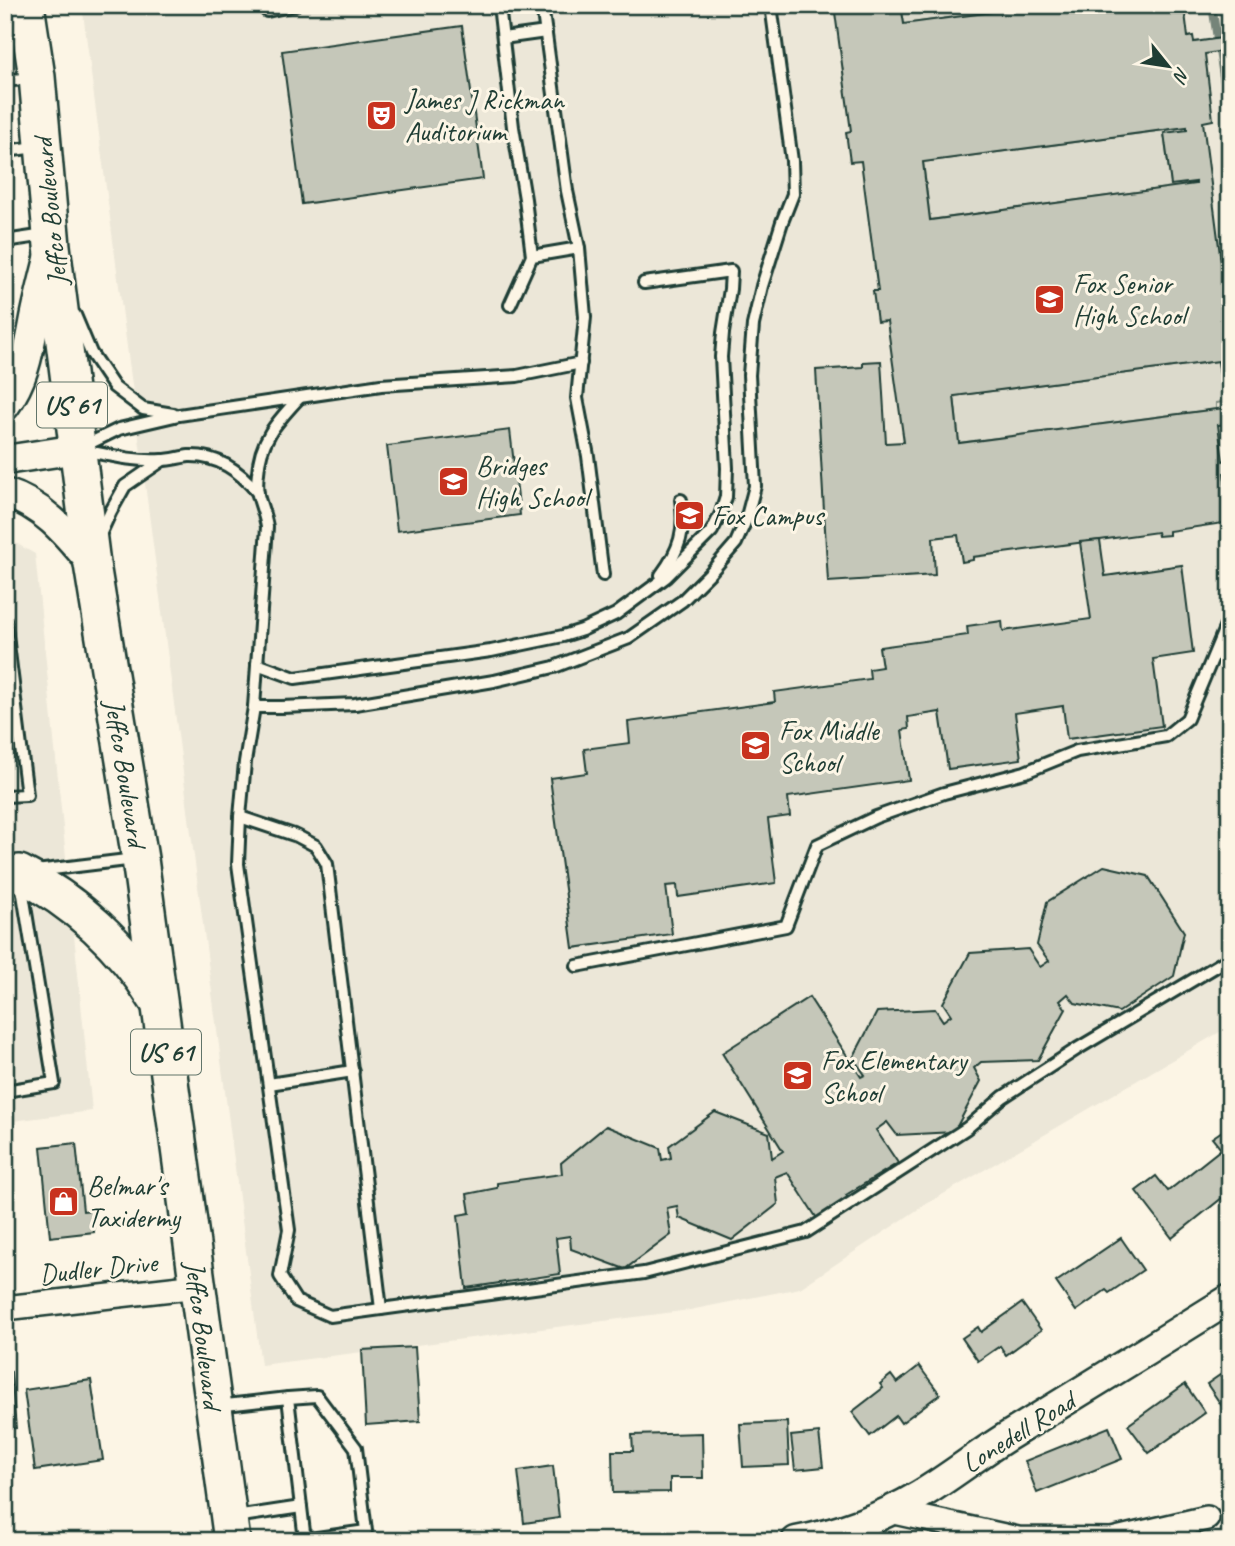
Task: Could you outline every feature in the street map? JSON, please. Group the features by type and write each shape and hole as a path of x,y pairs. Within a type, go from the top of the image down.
{"main road":[{"name":"Jeffco Boulevard","path":"26,5 21,79 43,146 92,564 140,859 230,1529"},
{"path":"12,873 57,894 121,951 136,968 160,1007"}],"street":[{"path":"5,406 16,390 28,360 52,240"},
{"path":"5,460 78,449"},
{"path":"5,493 39,508 61,526 92,564"},
{"name":"Dudler Drive","path":"5,1308 198,1286"},
{"name":"Lonedell Road","path":"796,1541 847,1529 922,1494 1002,1440 1230,1299"},
{"path":"890,1511 1018,1539 1111,1540 1207,1518"}],"lane":[{"path":"267,11 295,5"},
{"path":"499,5 532,256 510,305"},
{"path":"542,5 567,191 579,248 585,317 577,398 588,456 603,575"},
{"path":"254,707 355,704 494,681 554,667 629,638 682,601 736,542 746,520 755,486 749,375 753,325 762,286 793,194 792,161 771,5"},
{"path":"503,38 545,32"},
{"path":"5,151 43,146"},
{"path":"5,241 52,240 69,302 91,353 114,387 143,409 179,415"},
{"path":"532,256 579,248"},
{"path":"257,664 295,678 491,651 564,636 616,614 652,589 680,564 712,531 726,497 721,356 731,271 643,283"},
{"path":"78,449 119,429 179,415 381,385 517,376 580,363"},
{"path":"299,398 277,422 262,447 258,463 258,493 267,527 254,707 245,762 238,864 289,1230 280,1276 296,1301 330,1316 644,1273 806,1232 967,1128 1003,1097 1066,1056 1230,958"},
{"path":"78,449 122,457 163,460 192,456 207,458 238,472 258,493"},
{"path":"92,564 103,528 125,486 163,460"},
{"path":"652,589 677,549 682,532 681,499"},
{"path":"577,966 786,926 817,845 876,817 944,793 1025,772 1077,751 1166,736 1186,719 1230,616"},
{"path":"5,620 27,794 5,796"},
{"path":"240,817 298,836 316,846 327,864 381,1309"},
{"path":"5,1091 54,1083 12,873 140,859"},
{"path":"269,1084 353,1071"},
{"path":"213,1406 288,1398 317,1396 356,1448 366,1531 310,1539 304,1532 288,1398"},
{"path":"230,1529 301,1507"}],"shaded area":[{"name":"Fox Campus","path":"82,5 1230,5 1230,1026 923,1206 800,1288 690,1310 261,1365"},
{"path":"901,5 1045,5 904,24"},
{"path":"1187,127 1187,130 1164,134 1171,184 1196,184 930,220 923,162"},
{"path":"1218,361 1224,402 1216,403 1216,409 959,443 954,396"},
{"path":"5,537 35,554 92,1111 5,1122"}],"building":[{"name":"Fox Senior High School","path":"834,5 901,5 904,24 1045,5 1184,5 1188,37 1193,36 1194,42 1229,37 1224,5 1230,5 1230,70 1225,70 1223,51 1205,54 1213,120 1203,122 1221,262 1230,260 1230,281 1224,282 1230,329 1230,424 1218,425 1223,461 1226,460 1228,472 1224,473 1230,522 1169,531 1169,535 1158,536 1157,532 973,557 973,560 962,562 958,535 933,538 935,575 828,582 816,370 863,367 863,362 881,361 886,443 904,442 887,321 877,322 873,291 878,291 861,161 850,162 846,132 851,131","holes":["1187,127 1187,130 1164,133 1171,185 1196,184 930,220 923,162","1218,361 1225,408 959,443 954,396"]},
{"name":"James J Rickman Auditorium","path":"462,26 483,179 302,204 282,51"},
{"name":"Bridges High School","path":"510,430 520,515 397,531 387,446"},
{"name":"Fox Middle School","path":"1100,540 1105,576 1182,565 1193,653 1153,659 1162,726 1067,739 1063,706 1015,713 1021,759 948,769 940,712 908,717 909,729 902,730 909,780 788,797 790,816 768,819 776,883 678,897 677,885 666,886 672,934 573,948 550,778 587,773 584,749 630,743 628,722 775,702 774,692 870,679 869,669 882,667 879,647 968,635 967,626 1002,621 1003,631 1091,619 1080,542"},
{"name":"Fox Elementary School","path":"1104,866 1148,876 1184,932 1174,976 1119,1012 1075,1003 1068,994 1060,1001 1066,1009 1038,1060 981,1062 974,1068 981,1081 954,1132 897,1135 887,1122 876,1130 898,1163 846,1195 850,1200 818,1220 787,1172 775,1177 778,1204 732,1240 679,1218 677,1206 667,1208 671,1235 625,1269 571,1249 570,1236 556,1238 560,1274 466,1288 458,1215 470,1213 467,1194 497,1188 497,1183 562,1174 561,1163 606,1126 660,1148 662,1160 671,1158 669,1146 715,1112 769,1133 772,1158 783,1151 722,1053 809,997 861,1077 865,1075 853,1058 877,1012 935,1009 943,1021 951,1015 943,1003 970,953 1028,949 1040,967 1049,961 1037,945 1047,902"},
{"path":"1225,1129 1230,1135 1230,1198 1227,1194 1172,1238 1136,1191 1156,1176 1168,1191 1221,1149 1212,1138"},
{"path":"76,1143 83,1211 92,1210 94,1232 50,1237 41,1147"},
{"path":"1121,1238 1143,1270 1109,1293 1106,1290 1076,1311 1056,1282"},
{"path":"1022,1303 1041,1330 1006,1355 1000,1346 978,1361 962,1338 978,1327 981,1332"},
{"path":"415,1347 420,1421 366,1425 362,1350"},
{"path":"919,1366 940,1394 901,1423 896,1416 870,1436 852,1412 883,1388 880,1384 891,1375 897,1383"},
{"path":"1230,1368 1230,1409 1226,1412 1207,1384"},
{"path":"11,1372 16,1428 5,1429 5,1373"},
{"path":"91,1380 103,1460 35,1470 24,1390"},
{"path":"1185,1384 1205,1413 1149,1453 1128,1425"},
{"path":"787,1422 789,1465 743,1467 740,1424"},
{"path":"1109,1427 1122,1459 1037,1493 1025,1461"},
{"path":"702,1433 703,1478 670,1478 670,1492 613,1493 612,1451 633,1451 632,1435"},
{"path":"819,1433 823,1467 795,1470 791,1436"},
{"path":"553,1466 559,1518 524,1523 518,1471"}],"waterway":[{"path":"1212,5 1217,39"},
{"path":"1219,51 1230,122"}],"place":[{"name":"James J Rickman Auditorium","path":"382,115"},
{"name":"Fox Senior High School","path":"1050,299"},
{"name":"Bridges High School","path":"453,481"},
{"name":"Fox Campus","path":"689,515"},
{"name":"Fox Middle School","path":"756,746"},
{"name":"Fox Elementary School","path":"798,1076"},
{"name":"Belmar's Taxidermy","path":"64,1201"}]}
